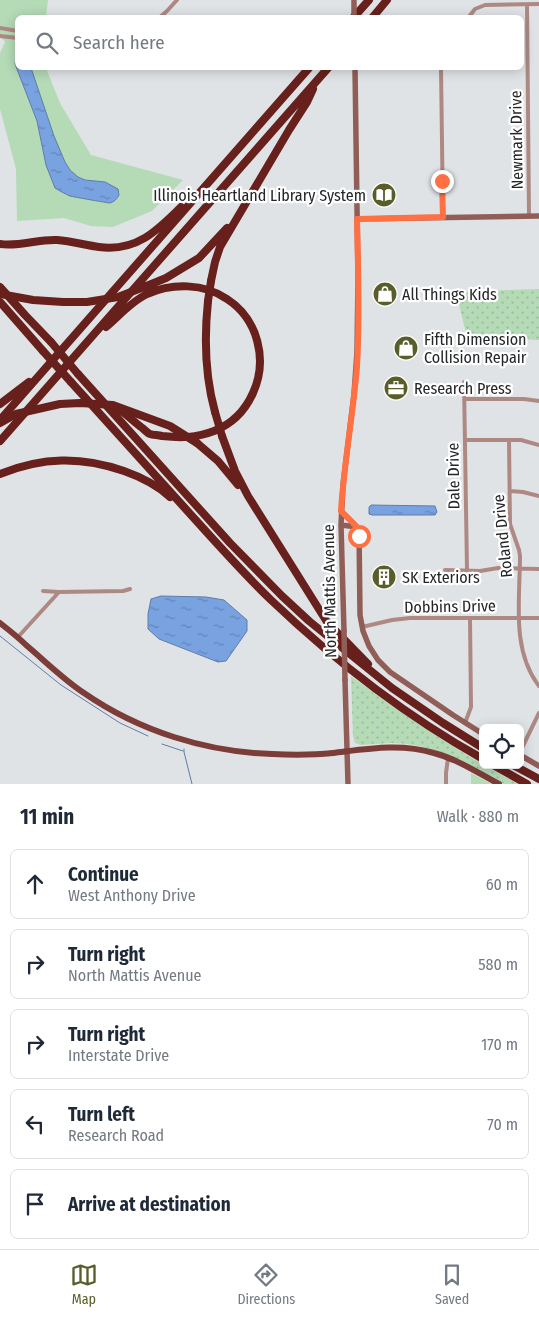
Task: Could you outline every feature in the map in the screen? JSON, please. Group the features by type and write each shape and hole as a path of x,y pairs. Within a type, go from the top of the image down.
{"highway":[{"path":"356,15 369,0"},
{"path":"374,15 387,0"},
{"path":"0,422 307,70"},
{"path":"0,441 326,70"},
{"path":"318,80 307,102 220,247 215,262 208,301 205,341 207,370 210,393 222,436 235,472 248,496 327,622 392,688"},
{"path":"0,244 18,245 55,240 106,248 132,244 144,239 160,228 223,165"},
{"path":"0,294 33,300 63,302 87,302 118,297 166,278 199,258 236,220"},
{"path":"86,382 150,434 177,438 207,434 231,422 250,401 257,384 260,369 260,351 256,335 238,307 210,290 190,286 164,288 146,295 87,343"},
{"path":"0,287 268,583 309,621 392,688 479,746"},
{"path":"0,302 214,541"},
{"path":"0,310 33,338"},
{"path":"0,404 41,374"},
{"path":"0,422 16,414 60,404 114,405 170,426 197,443 218,460 248,496"},
{"path":"0,474 15,468 54,460 87,461 122,470 158,487 272,601 321,645 352,671 428,726 479,758"},
{"path":"500,769 527,784"},
{"path":"520,769 539,779"}],"main road":[{"path":"0,623 79,690 123,716 171,736 220,749 256,754 297,754 377,747 404,747 434,752 467,766 499,784"}],"street":[{"path":"162,15 177,0"},
{"path":"354,1 354,15"},
{"name":"Newmark Drive","path":"527,4 529,216"},
{"path":"471,15 478,8 485,5 539,4"},
{"path":"0,28 15,30"},
{"path":"0,36 15,38"},
{"name":"North Mattis Avenue","path":"348,784 341,511 358,352 355,70"},
{"path":"441,70 443,217"},
{"path":"357,219 539,216"},
{"name":"Dale Drive","path":"464,382 467,570"},
{"path":"465,399 524,399 539,401"},
{"path":"466,440 527,440 539,445"},
{"name":"Roland Drive","path":"509,440 510,524 519,550 520,568 520,642 524,659 539,686"},
{"path":"510,492 524,492 539,496"},
{"path":"341,511 357,527 359,536 360,615 369,646 383,666 479,732"},
{"path":"341,525 357,527"},
{"path":"445,570 539,569"},
{"path":"43,591 124,591 130,589"},
{"path":"18,637 59,592"},
{"name":"Dobbins Drive","path":"362,627 410,618 539,618"},
{"path":"465,723 470,707 471,695 470,618"},
{"path":"524,745 539,713"},
{"path":"524,757 539,766"},
{"path":"446,784 448,758"}],"green space":[{"path":"0,0 48,0 46,15 15,15 15,70 47,70 60,103 91,155 183,180 152,211 113,227 91,226 64,218 17,221 16,169 0,109 0,53 5,42 0,36"},
{"path":"539,289 539,340 467,337 456,292"},
{"path":"351,676 433,734 479,762 479,769 491,769 518,784 504,784 458,759 424,747 392,743 361,745 355,743 353,736"},
{"path":"471,773 491,784 471,784"}],"water":[{"path":"17,70 32,70 54,136 70,170 85,180 105,182 118,189 119,195 114,201 110,203 70,196 55,188 46,165 37,121"},
{"path":"371,505 435,506 437,512 435,515 372,515 369,514 369,507"},
{"path":"161,596 206,597 224,600 247,620 247,631 226,661 218,662 159,639 148,629 148,614 151,599"}],"waterway":[{"path":"0,636 61,685 120,723 148,736"},
{"path":"162,744 183,751"},
{"path":"184,749 192,784"}],"place":[{"name":"Illinois Heartland Library System","path":"384,195"},
{"name":"All Things Kids","path":"385,294"},
{"name":"Fifth Dimension Collision Repair","path":"406,348"},
{"name":"Research Press","path":"396,388"},
{"name":"SK Exteriors","path":"384,577"}],"route":[{"path":"359,536 357,527 341,511 358,352 357,219 443,217 442,181"}]}
